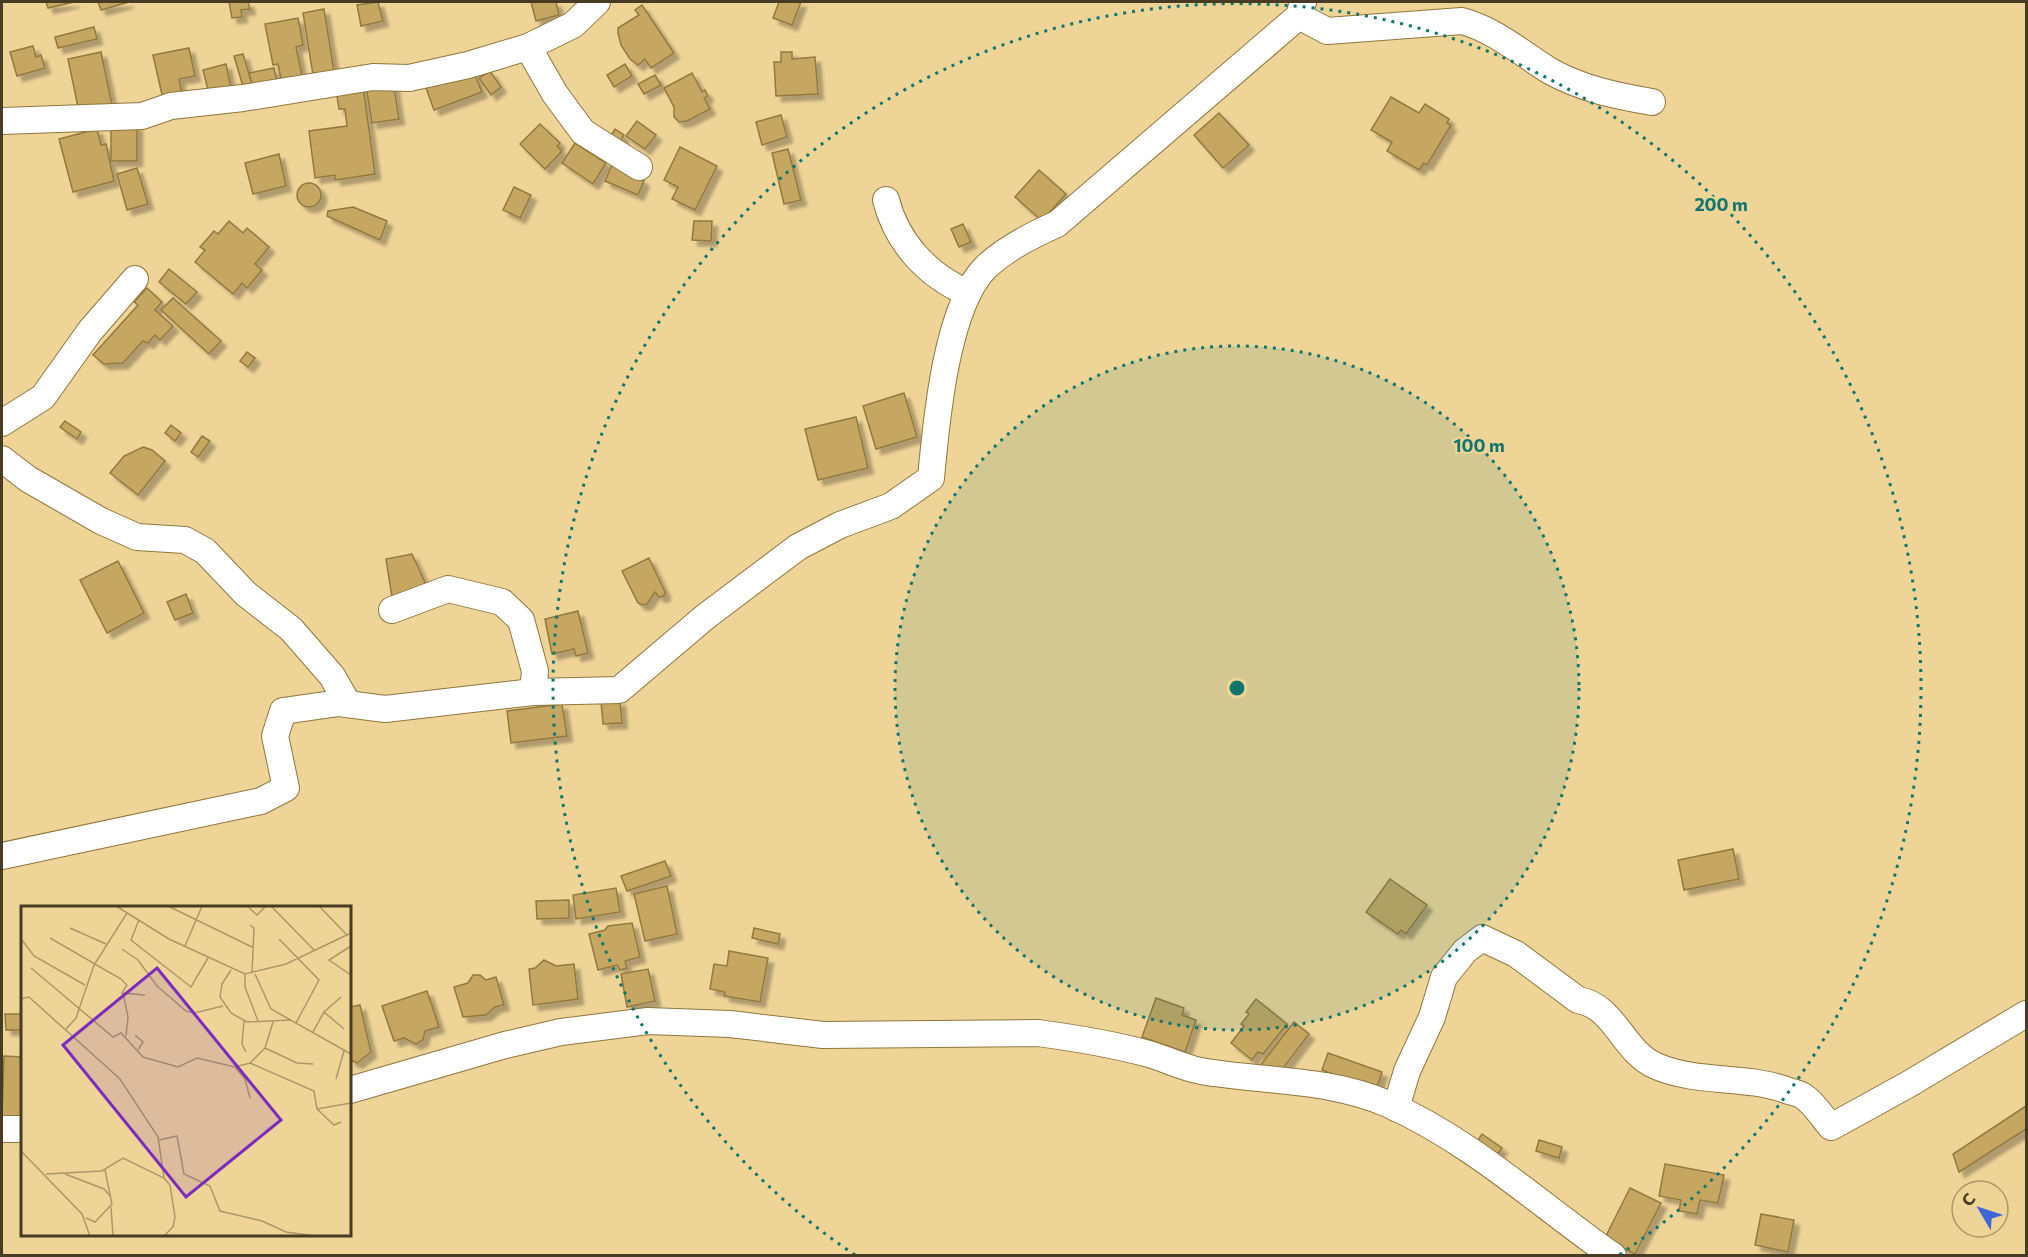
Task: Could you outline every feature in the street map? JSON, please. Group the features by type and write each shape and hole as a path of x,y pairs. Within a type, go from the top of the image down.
{"street":[{"path":"2,121 142,116 171,106 243,98 374,76 409,78 468,65 528,47 573,25 597,2"},
{"path":"2,856 261,801 286,788 275,736 283,711 348,704 386,708 533,692 620,690 705,617 798,547 840,525 891,506 932,478 937,408 959,316 968,293 985,268 1033,235 1057,224 1301,9 1327,31 1439,22 1480,26 1552,72 1585,87 1652,102"},
{"path":"528,47 555,94 584,132 639,166"},
{"path":"886,200 891,220 906,246 949,285 968,293"},
{"path":"2,423 42,397 90,331 135,279"},
{"path":"2,459 28,479 101,522 137,537 185,540 205,551 246,594 291,629 332,676 348,704"},
{"path":"392,610 448,589 502,602 520,620 535,671 533,692"},
{"path":"1396,1108 1407,1071 1432,1017 1444,977 1465,951 1482,938 1516,954 1578,1000 1588,1001 1617,1027 1634,1052 1655,1066 1687,1075 1758,1081 1804,1096 1831,1126 1909,1084 2026,1014"},
{"path":"351,1090 452,1059 561,1032 648,1021 690,1022 823,1035 1038,1033 1061,1036 1150,1055 1197,1070 1360,1092 1396,1108 1449,1138 1513,1180 1542,1205 1613,1256"},
{"path":"2,1129 21,1129"}],"building":[{"path":"46,2 74,2 48,8"},
{"path":"98,2 129,2 101,10"},
{"path":"229,2 248,2 250,9 241,10 242,17 232,18"},
{"path":"378,2 383,21 361,26 357,5"},
{"path":"531,2 556,2 559,15 536,21"},
{"path":"779,2 801,2 792,25 773,18"},
{"path":"642,5 674,53 651,68 645,59 638,65 630,59 621,45 618,33 618,28 639,15 635,10"},
{"path":"324,9 334,72 313,75 303,13"},
{"path":"298,18 303,45 296,47 303,80 282,84 278,64 273,65 265,24"},
{"path":"94,27 97,39 58,48 55,37"},
{"path":"33,46 36,57 41,55 45,68 17,76 10,52"},
{"path":"189,48 195,76 179,79 182,95 163,99 153,55"},
{"path":"101,52 112,105 79,112 68,59"},
{"path":"781,52 792,52 792,59 815,57 818,94 776,96 774,62 781,62"},
{"path":"243,54 253,87 244,90 234,56"},
{"path":"226,64 232,93 210,98 203,70"},
{"path":"625,64 632,76 614,87 607,75"},
{"path":"274,68 277,83 253,87 249,73"},
{"path":"473,70 482,92 434,110 426,88"},
{"path":"490,71 501,87 491,95 479,78"},
{"path":"692,73 702,92 705,90 708,96 704,98 710,109 687,121 679,122 674,117 674,107 664,88"},
{"path":"655,75 661,85 644,94 638,84"},
{"path":"393,82 399,119 372,123 366,86"},
{"path":"363,86 375,174 335,180 335,175 315,178 309,131 347,126 345,109 339,109 336,90"},
{"path":"1391,97 1419,113 1425,104 1449,119 1447,123 1451,125 1427,165 1424,163 1419,170 1387,151 1392,142 1371,130"},
{"path":"1219,113 1249,145 1223,168 1194,135"},
{"path":"781,115 787,137 762,145 756,122"},
{"path":"637,121 656,135 645,149 626,136"},
{"path":"540,124 560,143 557,146 562,151 545,169 520,144"},
{"path":"111,125 137,125 137,161 111,161"},
{"path":"97,129 101,145 106,144 114,181 73,192 59,139"},
{"path":"615,129 624,135 619,144 610,137"},
{"path":"575,143 606,163 593,184 562,163"},
{"path":"680,147 717,166 695,210 672,199 678,187 664,180"},
{"path":"788,149 801,200 784,204 772,153"},
{"path":"279,154 286,186 253,194 245,163"},
{"path":"613,162 644,181 638,195 605,181"},
{"path":"137,168 148,204 127,210 117,174"},
{"path":"1039,170 1066,194 1042,221 1015,197"},
{"path":"309,183 318,186 321,195 318,204 309,207 300,204 297,195 300,186"},
{"path":"514,187 531,195 520,218 503,210"},
{"path":"353,207 387,221 380,240 327,216 328,211"},
{"path":"229,221 243,233 247,228 269,247 255,264 262,270 247,288 242,283 233,294 195,262 205,250 200,247 214,231 218,234"},
{"path":"694,221 712,221 711,241 692,240"},
{"path":"963,224 971,242 959,247 951,229"},
{"path":"169,269 197,292 186,304 159,282"},
{"path":"147,288 162,302 155,310 173,326 160,340 155,335 148,343 143,341 123,363 104,364 93,355 138,305 134,302"},
{"path":"173,298 221,341 209,354 161,310"},
{"path":"247,352 255,358 248,367 240,361"},
{"path":"904,393 917,437 876,449 863,406"},
{"path":"856,417 868,468 818,480 805,429"},
{"path":"65,421 81,432 77,439 60,427"},
{"path":"171,425 181,433 175,441 165,433"},
{"path":"202,436 210,441 198,457 191,452"},
{"path":"143,447 152,450 165,461 138,495 110,473 124,456"},
{"path":"412,554 428,589 392,597 386,559"},
{"path":"649,558 665,592 664,596 659,597 655,592 647,604 642,605 638,603 622,571"},
{"path":"118,561 144,613 107,633 80,580"},
{"path":"186,594 193,613 175,620 167,602"},
{"path":"578,611 588,653 576,656 574,649 552,654 545,619"},
{"path":"620,700 622,723 603,724 601,702"},
{"path":"562,704 567,736 511,743 507,711"},
{"path":"1733,849 1739,879 1684,890 1678,860"},
{"path":"665,861 671,876 627,891 621,876"},
{"path":"1390,879 1427,905 1406,934 1401,930 1398,934 1366,912"},
{"path":"667,886 677,934 645,941 634,894"},
{"path":"616,888 620,912 576,919 573,895"},
{"path":"569,900 569,918 537,919 536,901"},
{"path":"632,923 640,957 625,961 627,968 620,970 617,965 598,970 589,934 605,930 608,926"},
{"path":"754,928 780,934 778,944 752,938"},
{"path":"729,951 768,958 760,1002 724,996 725,992 710,989 714,964 727,966"},
{"path":"544,960 556,966 574,964 578,999 533,1005 529,969 535,968"},
{"path":"648,969 655,1001 627,1007 621,974"},
{"path":"473,975 480,975 486,980 496,977 504,1005 495,1007 486,1015 463,1017 454,987 468,983"},
{"path":"427,991 439,1027 425,1031 423,1040 416,1044 404,1038 394,1041 382,1006"},
{"path":"1156,998 1184,1008 1182,1015 1196,1020 1185,1052 1142,1037"},
{"path":"1256,999 1287,1024 1263,1054 1258,1052 1252,1060 1231,1043 1244,1026 1241,1024 1249,1014 1246,1012"},
{"path":"360,1005 371,1052 357,1063 351,1060 351,1007"},
{"path":"5,1014 21,1014 21,1030 6,1030"},
{"path":"1294,1022 1309,1034 1278,1075 1256,1071"},
{"path":"1328,1053 1382,1072 1376,1090 1322,1070"},
{"path":"4,1056 21,1057 21,1117 2,1116"},
{"path":"2026,1106 2026,1129 1959,1172 1953,1154"},
{"path":"1482,1134 1502,1148 1495,1158 1475,1145"},
{"path":"1539,1140 1562,1147 1559,1158 1536,1151"},
{"path":"1665,1164 1724,1175 1718,1203 1700,1200 1697,1214 1679,1211 1681,1200 1659,1196"},
{"path":"1630,1188 1661,1203 1635,1254 1605,1238"},
{"path":"1761,1214 1794,1220 1788,1252 1755,1245"}]}
